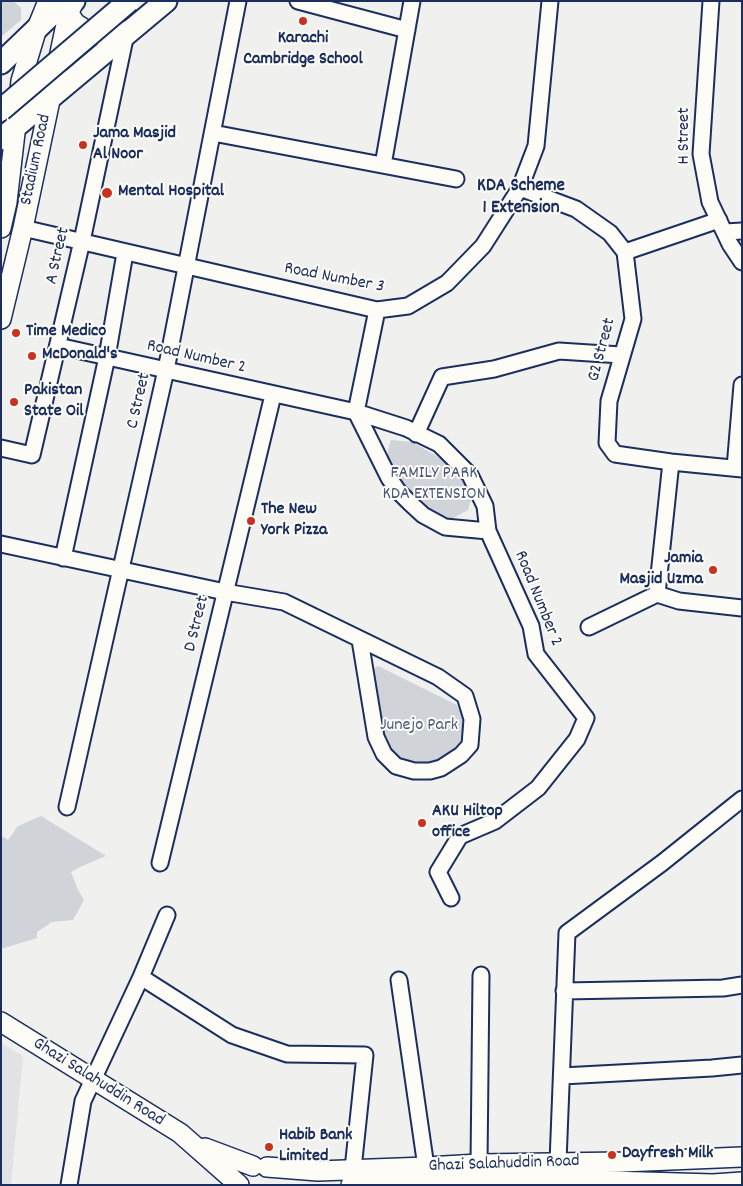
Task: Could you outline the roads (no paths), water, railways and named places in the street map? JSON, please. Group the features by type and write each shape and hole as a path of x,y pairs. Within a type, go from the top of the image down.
{"highway":[{"path":"10,112 109,1"},
{"path":"10,112 130,1"},
{"path":"10,112 51,96 166,1"},
{"path":"1,63 37,28 66,4"}],"main road":[{"name":"Stadium Road","path":"1,319 38,161 66,4"},
{"path":"66,4 76,23 86,30 99,35 118,34 131,30"},
{"name":"Stadium Road","path":"1,228 8,202 10,112 37,28"},
{"path":"10,112 34,136 38,161"},
{"name":"Ghazi Salahuddin Road","path":"1,1022 180,1133 240,1185"},
{"name":"Ghazi Salahuddin Road","path":"194,1144 260,1167 318,1171 388,1181 575,1180 686,1184 742,1182"},
{"name":"Ghazi Salahuddin Road","path":"352,1177 426,1167 479,1164 742,1157"},
{"path":"240,1185 246,1171 260,1167 273,1172 277,1185"}],"street":[{"name":"C Street","path":"67,807 166,370 238,1"},
{"path":"298,1 407,30"},
{"path":"383,165 412,1"},
{"name":"Road Number 3","path":"23,228 377,310 408,306 447,283 483,246 520,188 536,146 550,1"},
{"name":"H Street","path":"711,1 701,154 710,202 730,244 742,262"},
{"name":"A Street","path":"1,448 32,455 131,30"},
{"path":"213,133 456,179"},
{"path":"520,188 576,209 610,233 625,252 722,226 742,231"},
{"name":"G2 Street","path":"625,252 633,319 609,401 607,443 615,454 738,469"},
{"path":"64,558 107,357 126,253"},
{"path":"377,310 356,412 389,478 398,491 423,515 445,527 488,531"},
{"name":"Road Number 2","path":"58,346 356,412 406,428 438,444 470,475 485,506 488,531 531,626 536,654 586,718 576,739 538,788 495,821 460,836 438,872 451,898"},
{"path":"416,434 442,377 494,369 559,351 621,355"},
{"path":"738,469 742,385"},
{"name":"D Street","path":"160,863 273,395"},
{"path":"657,594 671,462"},
{"path":"1,544 225,592 284,602 438,677 465,696 472,719 470,745 461,755 441,768 430,771 414,771 396,766 384,754 376,737 360,640"},
{"path":"589,627 657,594 679,600 742,608"},
{"path":"558,1162 568,934 662,863 742,799"},
{"path":"69,1185 83,1101 141,977 167,915"},
{"path":"479,1164 481,975"},
{"path":"141,977 232,1035 287,1054 364,1055 352,1177"},
{"path":"399,980 426,1167"},
{"path":"564,991 723,988 742,985"},
{"path":"562,1076 712,1068 742,1064"},
{"path":"683,1160 686,1184"}],"place":[{"name":"Karachi Cambridge School","path":"303,21"},
{"name":"Jama Masjid Al Noor","path":"83,145"},
{"name":"Mental Hospital","path":"107,193"},
{"name":"Time Medico","path":"16,333"},
{"name":"McDonald's","path":"32,356"},
{"name":"Pakistan State Oil","path":"14,402"},
{"name":"The New York Pizza","path":"251,521"},
{"name":"Jamia Masjid Uzma","path":"713,570"},
{"name":"AKU Hiltop office","path":"422,823"},
{"name":"Habib Bank Limited","path":"269,1147"},
{"name":"Dayfresh Milk","path":"612,1155"}],"district":[{"name":"KDA Scheme 1 Extension","path":"521,198"}],"park label":[{"name":"FAMILY PARK KDA EXTENSION","path":"434,485"},
{"name":"Junejo Park","path":"419,727"}]}
